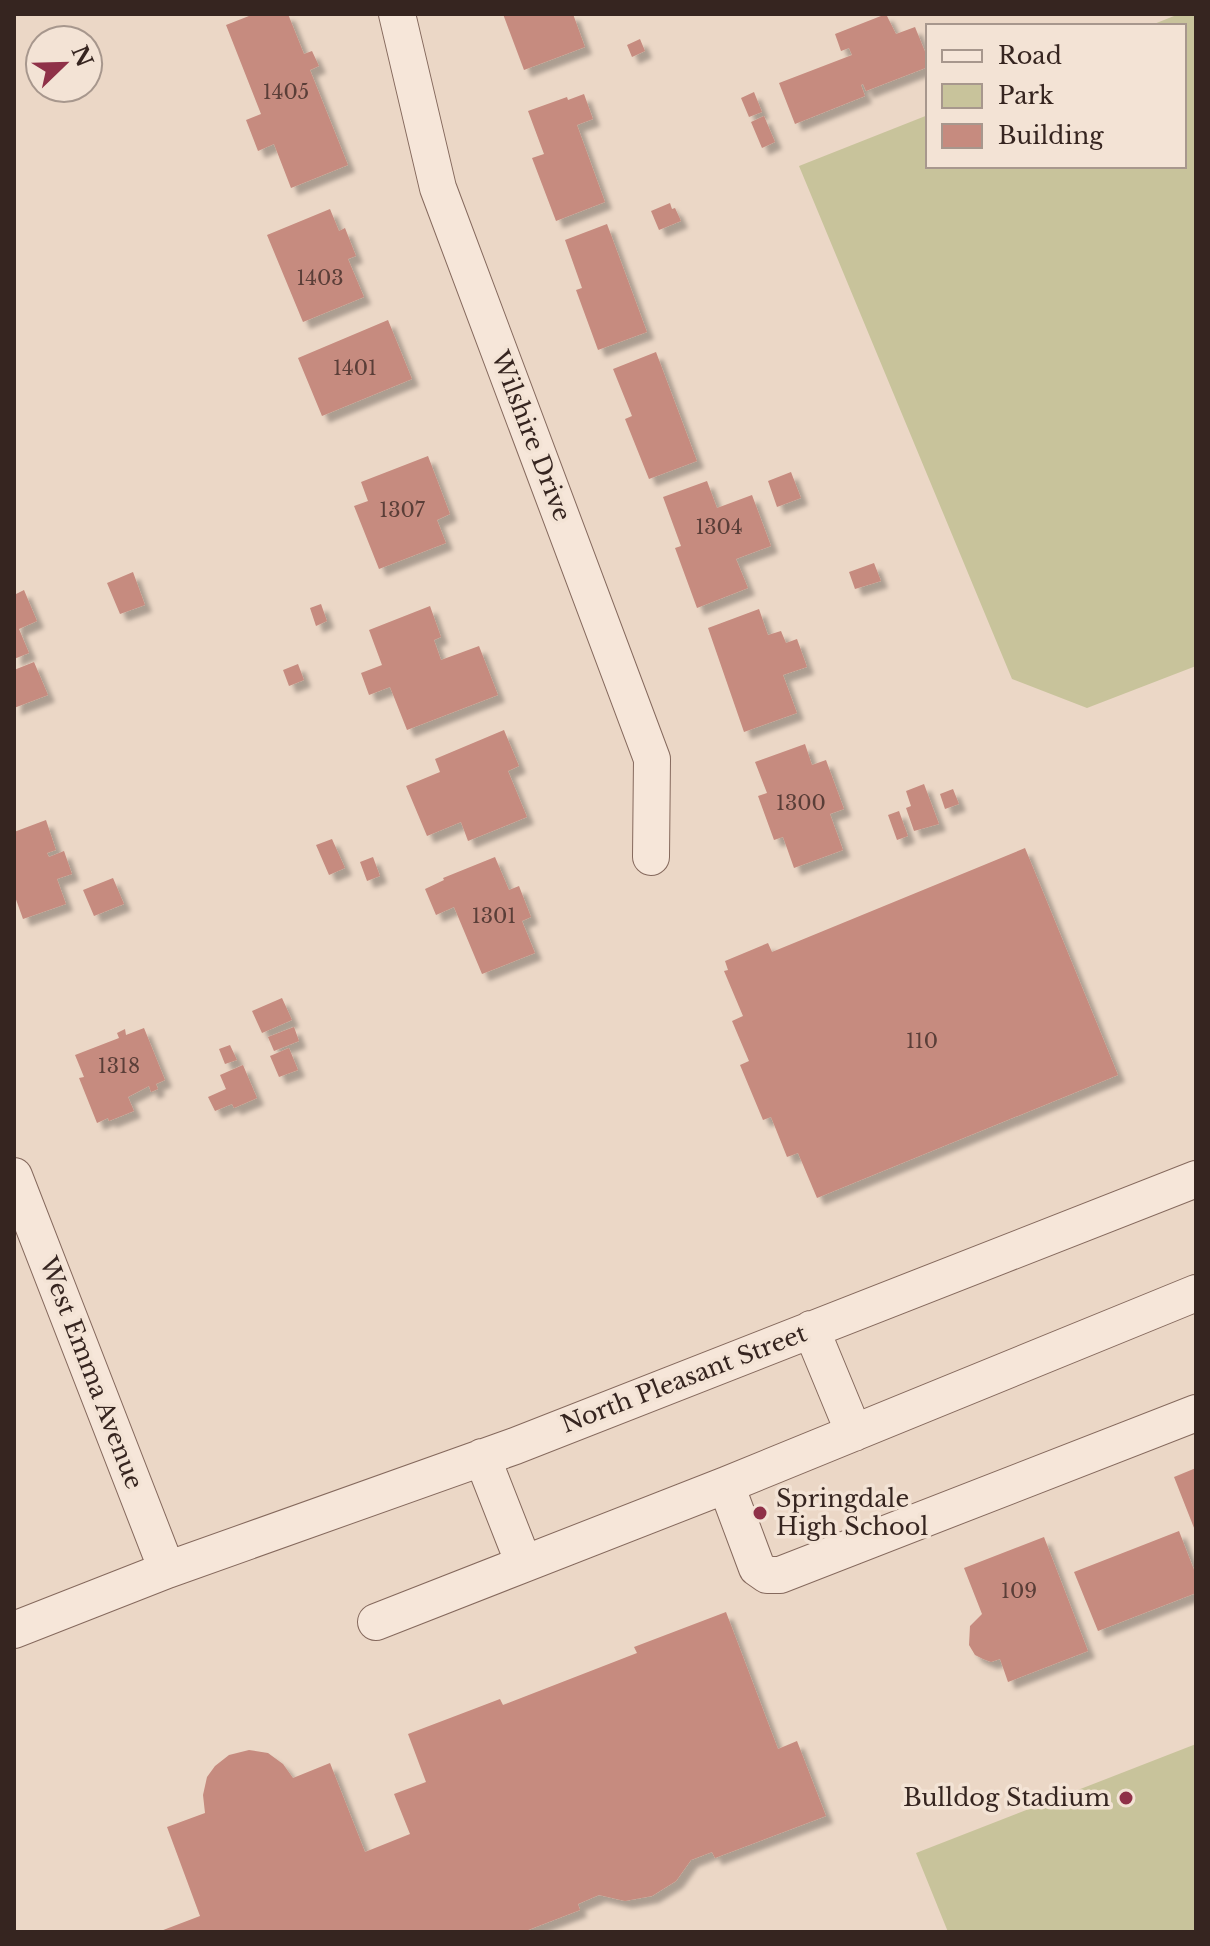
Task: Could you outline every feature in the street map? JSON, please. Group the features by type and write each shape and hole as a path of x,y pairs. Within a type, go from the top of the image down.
{"street":[{"name":"Wilshire Drive","path":"397,14 438,188 652,759 651,857"},
{"name":"West Emma Avenue","path":"14,1176 167,1570"},
{"name":"North Pleasant Street","path":"14,1630 167,1570 482,1457 1196,1179"},
{"path":"376,1622 726,1485 1196,1293"},
{"path":"811,1329 854,1433"},
{"path":"726,1485 753,1560 767,1575 780,1575 1196,1413"},
{"path":"482,1457 524,1564"}],"green space":[{"path":"1179,14 1196,14 1196,666 1087,708 1012,679 799,166 926,116 926,168 1186,168 1186,24 1154,24"},
{"name":"Bulldog Stadium","path":"1196,1744 1196,1932 948,1932 916,1853"}],"building":[{"path":"254,14 288,14 304,54 312,51 319,66 310,70 348,165 291,188 274,144 258,151 246,120 261,114 226,25"},
{"path":"503,14 573,14 585,47 524,70"},
{"path":"886,14 896,34 915,27 926,54 926,68 866,91 863,84 865,96 795,124 779,83 852,55 849,48 841,51 835,34"},
{"path":"640,39 645,51 632,57 627,45"},
{"path":"754,92 762,112 749,117 741,98"},
{"path":"584,94 593,119 577,125 605,202 556,221 532,158 544,154 528,111"},
{"path":"764,116 775,142 762,148 751,122"},
{"path":"670,203 681,221 659,230 651,211"},
{"path":"330,209 339,231 345,228 356,256 348,259 364,297 303,322 267,235"},
{"path":"607,224 647,332 598,350 576,290 582,288 565,240"},
{"path":"388,320 412,379 322,416 298,358"},
{"path":"656,352 697,461 649,479 625,419 632,416 613,369"},
{"path":"428,456 450,514 437,520 446,543 379,569 354,506 368,501 361,482"},
{"path":"791,472 801,498 777,507 768,481"},
{"path":"707,481 717,508 752,495 771,546 736,559 748,588 697,608 675,548 681,546 663,497"},
{"path":"874,563 881,581 855,589 849,572"},
{"path":"133,572 145,605 120,614 107,583"},
{"path":"24,590 37,621 19,629 29,653 14,659 14,595"},
{"path":"321,604 327,621 316,626 310,608"},
{"path":"430,606 441,637 434,640 441,660 479,646 498,695 407,730 390,687 369,695 361,673 382,665 369,630"},
{"path":"759,609 768,635 781,631 786,643 797,639 807,667 783,675 797,713 744,732 708,628"},
{"path":"34,662 48,695 14,708 14,670"},
{"path":"298,664 304,680 289,686 283,670"},
{"path":"504,730 519,766 508,771 527,817 468,841 461,822 427,836 406,786 440,772 435,759"},
{"path":"805,744 812,765 826,760 844,809 830,814 843,850 794,868 783,837 774,840 758,796 767,793 755,762"},
{"path":"924,784 939,824 914,831 906,808 911,806 906,791"},
{"path":"953,789 959,804 945,809 940,794"},
{"path":"899,811 908,836 897,840 888,815"},
{"path":"46,820 56,850 47,853 49,857 64,851 72,874 57,879 66,904 23,919 14,894 14,832"},
{"path":"332,839 345,868 329,875 316,845"},
{"path":"1025,848 1118,1075 817,1198 798,1153 787,1157 771,1117 763,1120 740,1065 749,1061 732,1021 743,1016 724,971 728,970 725,961 768,943 772,952"},
{"path":"373,857 380,876 367,881 360,862"},
{"path":"495,857 509,890 519,886 531,917 522,921 535,953 482,974 454,907 436,915 425,889 443,878"},
{"path":"113,878 124,904 94,916 83,890"},
{"path":"282,998 292,1020 262,1033 252,1011"},
{"path":"294,1027 299,1041 274,1051 268,1037"},
{"path":"144,1028 165,1080 156,1084 158,1089 151,1092 149,1086 128,1097 134,1111 97,1123 79,1078 84,1077 75,1055 119,1038 117,1033 125,1029 126,1035"},
{"path":"230,1045 237,1060 225,1064 219,1049"},
{"path":"289,1048 298,1070 279,1077 270,1056"},
{"path":"243,1065 257,1098 234,1108 232,1104 215,1111 208,1097 226,1089 220,1075"},
{"path":"1196,1468 1196,1533 1174,1477"},
{"path":"1179,1531 1196,1575 1196,1593 1098,1631 1074,1572"},
{"path":"1044,1537 1088,1651 1008,1682 1000,1659 991,1662 983,1659 975,1655 969,1645 970,1626 982,1614 964,1568"},
{"path":"726,1612 778,1749 797,1741 826,1816 715,1858 712,1852 691,1860 676,1881 652,1896 625,1901 599,1895 578,1904 580,1910 523,1932 158,1932 200,1916 167,1827 205,1813 203,1795 207,1777 229,1755 249,1750 268,1753 283,1764 293,1778 330,1763 365,1852 410,1834 394,1794 426,1782 408,1734 500,1699 503,1705 637,1653 634,1647"}],"place":[{"name":"Springdale High School","path":"760,1513"},
{"name":"Bulldog Stadium","path":"1126,1798"}]}
